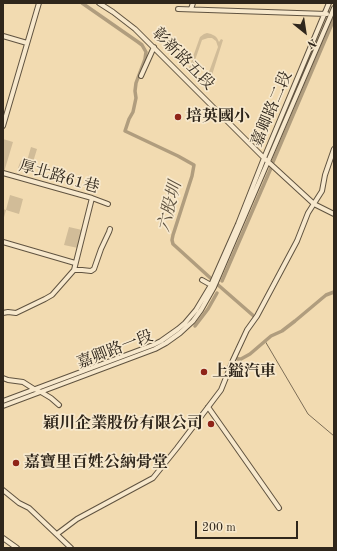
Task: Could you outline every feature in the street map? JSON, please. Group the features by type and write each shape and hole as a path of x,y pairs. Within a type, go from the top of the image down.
{"street":[{"path":"3,126 39,3"},
{"name":"彰新路五段","path":"99,3 135,29 266,160 314,204 334,214"},
{"path":"191,9 193,3"},
{"name":"嘉卿路二段","path":"266,160 329,3"},
{"path":"178,8 333,14"},
{"name":"嘉卿路二段","path":"266,160 333,14 334,8"},
{"path":"3,36 27,43"},
{"path":"141,76 154,47"},
{"path":"57,534 77,519 153,478 221,390 238,347 297,241 308,213 322,191 325,175 334,149"},
{"path":"202,280 212,286 266,160"},
{"name":"厚北路61巷","path":"3,173 92,198 108,204"},
{"path":"3,313 16,313 52,295 74,270 92,198"},
{"path":"74,270 91,271 94,269 110,229"},
{"path":"3,242 75,263"},
{"name":"嘉卿路一段","path":"3,401 141,350 161,341 185,323 196,310 212,286"},
{"name":"嘉卿路一段","path":"3,406 128,360 166,343 193,321 201,310 212,286"},
{"path":"3,378 23,382 51,398 59,405"},
{"path":"208,407 279,508"},
{"path":"3,490 18,503 29,508 71,548"},
{"path":"3,538 17,548"}],"shaded area":[{"path":"207,33 215,36 219,42 221,39 223,40 207,91 205,89 207,80 197,81 189,68 200,37","holes":["212,38 216,41 218,47 209,72 204,78 201,79 196,77 192,69 202,40"]},
{"path":"3,139 13,142 4,172 3,172"},
{"path":"31,147 37,149 30,172 18,168 21,160 27,161"},
{"path":"10,195 23,199 19,214 6,210"},
{"path":"3,209 6,210 3,221"},
{"path":"69,227 82,230 78,248 64,245"}],"waterway":[{"name":"六股圳","path":"82,3 142,45 146,52 136,83 136,98 133,112 125,131 194,165 192,176 173,235 173,244 256,318"},
{"path":"273,162 334,19"},
{"path":"222,281 271,168"},
{"name":"六股圳","path":"235,354 235,357 238,359 250,354 271,336 282,331 295,321 326,295 334,292"},
{"path":"195,326 208,309 217,293"},
{"path":"265,341 308,414 334,436"}],"place":[{"name":"培英國小","path":"178,117"},
{"name":"上鎰汽車","path":"204,372"},
{"name":"穎川企業股份有限公司","path":"211,424"},
{"name":"嘉寶里百姓公納骨堂","path":"16,463"}]}
